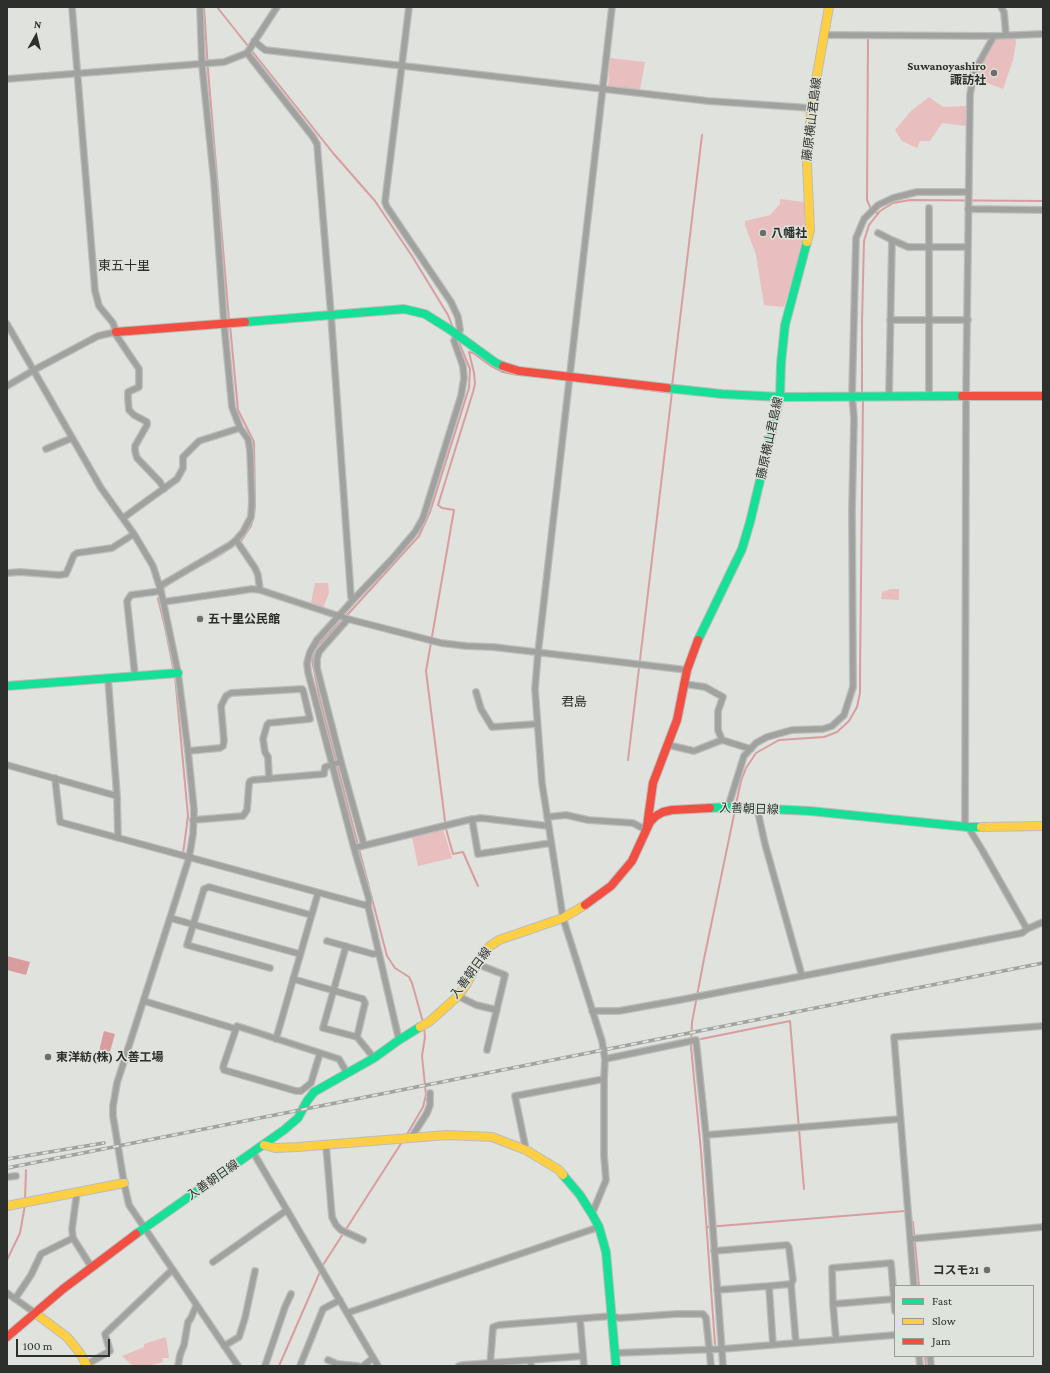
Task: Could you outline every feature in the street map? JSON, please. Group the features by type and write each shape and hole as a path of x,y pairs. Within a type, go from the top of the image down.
{"main road":[{"name":"藤原横山君島線","path":"646,830 649,820 653,783 677,720 687,670 698,640 742,549 750,522 780,397 781,363 785,325 810,230 807,164 811,108 829,7"},
{"path":"115,332 404,309 425,314 496,363 519,371 722,394 780,397 1043,396"},
{"path":"7,686 178,673"},
{"name":"入善朝日線","path":"7,1337 63,1289 145,1227 284,1130 298,1118 306,1101 314,1092 374,1058 399,1040 429,1022 458,996 466,985 484,952 490,946 499,940 563,918 611,886 632,861 650,822 663,812 672,810 728,807 757,808 817,812 966,827 1043,826"},
{"path":"264,1145 275,1148 447,1135 492,1137 526,1150 559,1170 580,1195 599,1227 606,1252 616,1366"},
{"path":"7,1206 124,1183"},
{"path":"35,1313 67,1338 80,1353 86,1365"}],"street":[{"path":"72,7 95,291 99,306 113,323 115,332 139,369 139,387 128,392 129,410 134,415 147,422 147,425 135,446 135,451 137,458 160,482 164,489"},
{"path":"135,676 127,601 131,595 160,588 236,540 251,517 252,501 250,450 248,439 240,428 232,407 224,324 214,181 202,65 200,7"},
{"path":"7,79 202,65 224,62 247,53 277,7"},
{"path":"399,1040 368,906 370,900 354,848 308,672 307,663 310,652 317,640 392,559 415,532 423,518 462,390 464,378 463,366 454,341 460,330 458,317 451,302 387,207 386,202 409,7"},
{"path":"592,1214 606,1180 604,1155 605,1059 602,1041 563,918 550,843 548,817 542,783 535,689 612,7"},
{"path":"1001,7 1004,12 1006,35"},
{"path":"825,35 994,36 1043,34"},
{"path":"994,36 974,72 970,95 966,396 966,827 981,848 1027,929"},
{"path":"254,41 265,50 708,101 811,108"},
{"path":"247,53 317,144 331,315 350,590 353,600"},
{"path":"728,807 744,756 756,743 767,737 792,730 823,729 832,726 844,715 852,693 852,511 854,418 852,396 856,238 864,220 878,205 893,198 917,192 969,192"},
{"path":"968,207 1043,210"},
{"path":"929,208 929,396"},
{"path":"878,233 908,247 968,247"},
{"path":"890,396 892,240"},
{"path":"890,320 968,320"},
{"path":"7,324 101,488 134,534 153,566 160,588 178,673 194,810 193,834 188,858 170,918 117,1083 113,1106 124,1183 129,1205 238,1366"},
{"path":"7,386 98,336 115,332"},
{"path":"123,518 177,479 183,468 183,457 199,441 240,428"},
{"path":"46,450 72,438"},
{"path":"7,573 20,572 59,575 66,574 74,555 77,553 112,548 134,534"},
{"path":"236,540 255,568 258,575 260,590"},
{"path":"163,602 252,589 260,590 348,619 441,643 493,647 687,670"},
{"path":"348,619 319,652 317,668 364,845"},
{"path":"108,678 117,796 118,838"},
{"path":"684,684 704,687 723,697 718,711 718,730 722,740"},
{"path":"188,751 220,748 223,746 224,741 221,706 226,696 231,693 302,689 310,719 269,723 267,725 264,739 265,752 268,757 269,779"},
{"path":"476,692 481,709 492,727 537,724"},
{"path":"668,745 694,751 722,740 751,749"},
{"path":"193,820 243,816 248,810 250,781 324,774 325,767 341,762"},
{"path":"7,765 117,796"},
{"path":"55,778 60,822 368,906"},
{"path":"757,808 765,844 802,976"},
{"path":"548,817 566,815 588,820 633,823 646,830"},
{"path":"354,848 472,819 481,818 548,826"},
{"path":"472,819 478,854 550,843"},
{"path":"270,968 187,945 204,889 209,887 311,915"},
{"path":"276,1039 318,893"},
{"path":"170,918 300,954"},
{"path":"592,1010 619,1011 685,999 1022,933 1027,929 1043,922"},
{"path":"327,940 373,954 379,953"},
{"path":"346,946 323,1028 357,1036 374,1058"},
{"path":"477,964 505,975 487,1050"},
{"path":"293,979 363,999 365,1003 357,1036"},
{"path":"458,996 476,1005 497,1010"},
{"path":"144,1001 236,1029"},
{"path":"320,1053 311,1084 301,1091 296,1091 224,1070 223,1067 237,1026 339,1059 347,1074"},
{"path":"914,1285 894,1038 1043,1026"},
{"path":"605,1059 696,1040 706,1135 723,1366"},
{"path":"526,1150 515,1096 604,1079"},
{"path":"411,1138 427,1113 430,1105 430,1093"},
{"path":"706,1135 900,1119"},
{"path":"326,1145 332,1217 336,1226 341,1230 363,1240"},
{"path":"253,1152 378,1366"},
{"path":"7,1177 16,1176"},
{"path":"77,1192 72,1229 74,1238 92,1268"},
{"path":"213,1262 287,1210"},
{"path":"347,1313 599,1227"},
{"path":"910,1239 1043,1227"},
{"path":"16,1299 31,1275 41,1254 74,1238"},
{"path":"714,1251 787,1245 790,1248 793,1280 791,1284 796,1343"},
{"path":"833,1304 894,1298 891,1264 832,1268 833,1304 836,1340"},
{"path":"86,1365 110,1350 105,1334 172,1270"},
{"path":"224,1346 239,1336 245,1318 255,1270"},
{"path":"717,1290 791,1284"},
{"path":"769,1286 773,1345"},
{"path":"7,1293 35,1313"},
{"path":"265,1366 285,1307 291,1294"},
{"path":"300,1366 323,1309 340,1300"},
{"path":"178,1366 188,1322 196,1306"},
{"path":"490,1364 493,1327 499,1325 612,1316 619,1318 676,1314 703,1314 706,1318 711,1366"},
{"path":"580,1319 584,1366"},
{"path":"615,1354 709,1350 894,1335"},
{"path":"459,1366 463,1364 531,1363 583,1356"},
{"path":"363,1366 373,1358"},
{"path":"328,1360 337,1364 358,1366"}],"shaded area":[{"path":"995,36 1015,36 1016,43 1013,60 1003,89 974,78"},
{"path":"610,58 645,62 640,90 608,87"},
{"path":"929,97 943,107 966,106 966,126 942,123 930,141 920,141 917,148 902,141 895,130 911,111"},
{"path":"780,199 804,202 805,229 802,247 784,307 764,305 756,255 745,225 745,221 770,215 780,204"},
{"path":"315,583 328,583 329,593 323,608 311,603"},
{"path":"891,589 899,589 899,600 881,599 882,592"},
{"path":"443,829 452,858 418,866 412,837"},
{"path":"7,956 30,962 26,975 7,970"},
{"path":"104,1031 115,1034 107,1062 97,1059"},
{"path":"166,1337 169,1358 162,1358 163,1362 147,1366 133,1366 122,1356 144,1347 144,1344"}],"waterway":[{"path":"204,7 229,320"},
{"path":"217,7 333,153 375,201 412,256 448,315 453,328"},
{"path":"868,39 867,200 870,207 878,214"},
{"path":"672,386 702,135"},
{"path":"862,395 864,241 869,225 880,211 893,203 910,200 1043,201"},
{"path":"230,325 238,410 254,442 254,514"},
{"path":"423,1022 409,977 395,968 387,956 320,700 312,660 318,645 419,536 430,512 469,388 470,369 458,340"},
{"path":"478,886 463,852 453,854 446,829 426,671 454,510 442,508 438,505 475,384 469,352 503,372 518,375"},
{"path":"624,387 672,393"},
{"path":"628,760 672,392"},
{"path":"736,804 741,781 746,768 756,753 779,740 824,737 837,732 849,721 857,707 860,693 863,399"},
{"path":"204,564 241,541 251,526 253,518"},
{"path":"162,591 172,582"},
{"path":"160,595 158,599 174,672"},
{"path":"175,676 188,816 183,854"},
{"path":"715,1344 701,1151 691,1047 692,1022 735,810"},
{"path":"701,1039 790,1021 804,1189"},
{"path":"406,1136 423,1107 426,1095 422,1056 425,1037 424,1028"},
{"path":"279,1366 323,1265 402,1142"},
{"path":"25,1200 26,1170"},
{"path":"7,1260 20,1233 25,1205"},
{"path":"707,1227 905,1211"},
{"path":"913,1222 919,1285"},
{"path":"925,1357 926,1366"}],"railway":[{"path":"7,1168 1043,963"},
{"path":"7,1159 104,1143"}],"traffic: fast":[{"path":"698,640 742,549 750,522 780,397 781,363 785,325 807,242"},
{"path":"245,322 404,309 425,314 449,329 496,363 503,366"},
{"path":"667,388 722,394 780,397 962,396"},
{"path":"7,686 178,673"},
{"path":"710,808 728,807 810,811 968,827 981,827"},
{"path":"136,1234 284,1130 298,1118 307,1101 314,1092 374,1058 420,1027"},
{"path":"563,1175 580,1195 592,1214 599,1227 606,1252 616,1366"}],"traffic: slow":[{"path":"807,242 810,230 807,164 811,108 829,7"},
{"path":"981,827 1043,826"},
{"path":"420,1027 429,1022 458,996 466,985 484,952 490,946 499,940 563,918 585,905"},
{"path":"264,1145 275,1148 298,1147 447,1135 492,1137 526,1150 559,1170 563,1175"},
{"path":"7,1206 124,1183"},
{"path":"35,1313 67,1337 80,1353 87,1366"}],"traffic: jam":[{"path":"116,332 245,322"},
{"path":"503,366 519,371 667,388"},
{"path":"962,396 1043,396"},
{"path":"647,826 653,783 677,720 687,670 698,640"},
{"path":"585,905 611,886 632,861 650,822 656,816 663,812 672,810 710,808"},
{"path":"7,1337 63,1289 136,1234"}],"place":[{"name":"Suwanoyashiro 諏訪社","path":"994,73"},
{"name":"八幡社","path":"763,233"},
{"name":"五十里公民館","path":"200,619"},
{"name":"東洋紡(株) 入善工場","path":"48,1057"},
{"name":"コスモ21","path":"987,1270"}],"district":[{"name":"東五十里","path":"124,266"},
{"name":"君島","path":"574,702"}]}
